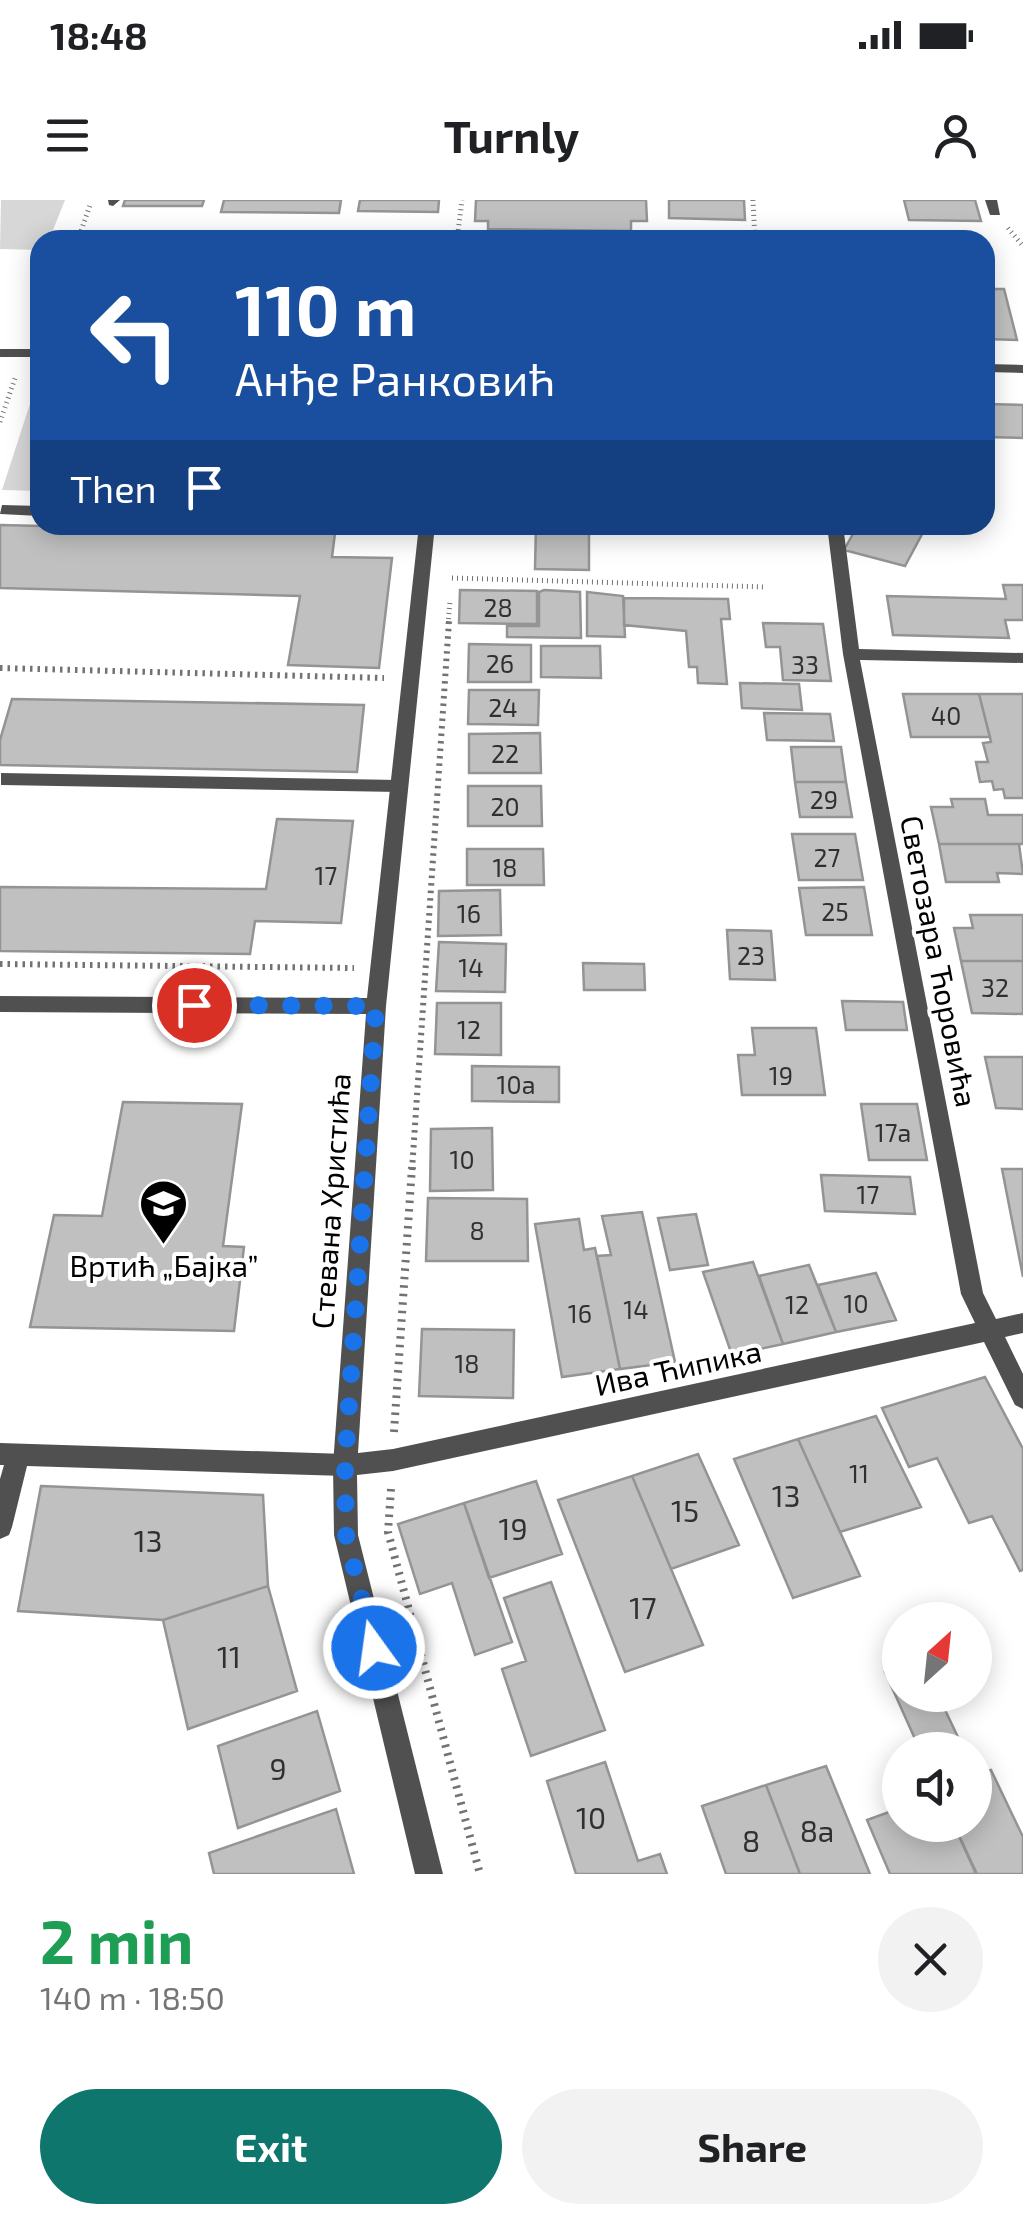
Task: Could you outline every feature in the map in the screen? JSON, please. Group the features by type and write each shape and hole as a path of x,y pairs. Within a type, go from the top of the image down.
{"street":[{"path":"0,353 30,353"},
{"path":"995,368 1023,369"},
{"path":"1,510 30,511"},
{"name":"Стевана Христића","path":"425,535 379,968 345,1464 346,1535 430,1874"},
{"name":"Светозара Ћоровића","path":"836,535 851,654 972,1294 1023,1398"},
{"path":"851,654 1023,658"},
{"path":"1,779 399,786"},
{"path":"0,1004 376,1006"},
{"name":"Ива Ћипика","path":"9,1455 345,1464 392,1460 1023,1323"},
{"path":"0,1526 9,1455"}],"path":[{"path":"458,230 462,200"},
{"path":"753,200 754,230"},
{"path":"81,230 91,202 113,201"},
{"path":"0,371 18,372 0,422"},
{"path":"453,560 388,1532 480,1874"},
{"path":"452,578 766,586"},
{"path":"0,668 410,678"},
{"path":"0,964 425,969"}],"shaded area":[{"path":"1,200 65,200 53,230 30,230 30,250 0,249"},
{"path":"30,404 30,491 2,490"}],"building":[{"path":"125,200 204,200 202,206 123,206"},
{"path":"224,200 341,200 339,213 221,212"},
{"path":"360,200 439,200 438,212 358,211"},
{"path":"476,200 646,200 647,221 631,221 631,230 488,229 488,221 475,221"},
{"path":"669,200 744,200 745,220 669,218"},
{"path":"904,200 975,200 981,221 909,220"},
{"path":"995,289 1004,289 1017,340 995,339"},
{"path":"995,404 1023,405 1023,438 995,437"},
{"path":"0,525 30,526 30,535 335,535 332,557 392,558 379,668 288,665 300,596 0,588"},
{"path":"536,535 589,535 589,570 535,569"},
{"path":"852,535 922,535 905,566 844,550"},
{"path":"1003,585 1023,585 1023,620 1005,620 1009,638 893,635 887,596 1006,599"},
{"path":"460,590 537,591 537,624 459,623"},
{"path":"539,592 580,592 581,638 507,637 507,626 539,626"},
{"path":"587,592 623,596 625,637 587,636"},
{"path":"624,598 728,599 730,619 721,619 727,684 698,683 697,667 689,667 686,631 624,625"},
{"path":"763,623 823,624 831,681 783,680 780,647 766,647"},
{"path":"469,644 531,645 531,682 468,682"},
{"path":"541,646 600,646 601,678 541,677"},
{"path":"740,683 799,684 802,710 742,708"},
{"path":"469,690 539,690 538,725 468,724"},
{"path":"903,694 979,694 990,737 911,737"},
{"path":"979,694 1023,694 1023,798 1005,798 1003,789 994,790 992,781 980,782 976,762 988,762 983,743 991,742"},
{"path":"12,699 364,705 357,772 0,765 0,740"},
{"path":"764,713 830,714 834,741 767,740"},
{"path":"540,733 541,773 469,773 469,734"},
{"path":"791,747 841,747 846,782 795,782"},
{"path":"795,782 846,782 852,817 800,817"},
{"path":"468,786 541,786 542,826 468,826"},
{"path":"951,799 985,799 988,815 1023,815 1023,844 939,844 931,807 953,807"},
{"path":"277,819 353,821 341,923 255,921 250,954 0,951 0,887 266,889"},
{"path":"792,834 855,834 863,880 799,880"},
{"path":"939,844 1019,844 1023,874 997,873 999,882 946,882"},
{"path":"467,849 543,849 544,885 467,885"},
{"path":"864,887 872,935 806,935 799,888"},
{"path":"500,890 501,935 438,936 439,891"},
{"path":"970,915 1023,915 1023,961 961,961 954,928 973,928"},
{"path":"727,930 771,931 775,980 730,979"},
{"path":"439,942 506,944 505,992 436,991"},
{"path":"961,961 1023,961 1023,1014 972,1013"},
{"path":"583,963 644,964 645,990 584,990"},
{"path":"842,1001 903,1002 907,1030 846,1030"},
{"path":"437,1003 501,1003 501,1055 435,1054"},
{"path":"752,1028 816,1028 825,1095 742,1095 738,1055 755,1055"},
{"path":"985,1057 1023,1057 1023,1109 996,1108"},
{"path":"472,1066 559,1067 559,1102 472,1101"},
{"path":"123,1102 242,1104 223,1246 244,1247 234,1331 30,1327 54,1215 102,1216"},
{"path":"861,1104 917,1104 927,1160 869,1160"},
{"path":"492,1128 493,1190 430,1191 431,1129"},
{"path":"1002,1169 1023,1169 1023,1277"},
{"path":"821,1175 910,1177 915,1214 825,1211"},
{"path":"428,1198 527,1199 528,1261 426,1261"},
{"path":"642,1212 675,1362 620,1369 597,1256 611,1255 602,1216"},
{"path":"696,1214 708,1265 670,1270 658,1218"},
{"path":"579,1219 584,1250 595,1248 620,1369 562,1377 535,1224"},
{"path":"753,1262 783,1344 732,1355 703,1272"},
{"path":"809,1265 836,1332 783,1344 759,1276"},
{"path":"876,1273 896,1320 836,1332 818,1285"},
{"path":"422,1329 514,1330 513,1398 419,1396"},
{"path":"985,1377 1023,1449 1020,1571 992,1516 969,1523 937,1458 909,1467 882,1408"},
{"path":"876,1416 921,1507 840,1532 798,1439"},
{"path":"798,1439 860,1576 793,1598 734,1459"},
{"path":"698,1454 739,1545 671,1569 632,1476"},
{"path":"632,1476 703,1645 625,1672 558,1500"},
{"path":"536,1481 562,1554 489,1578 464,1503"},
{"path":"41,1486 263,1495 268,1586 163,1620 18,1611"},
{"path":"464,1503 512,1642 475,1655 452,1583 420,1594 398,1524"},
{"path":"551,1582 605,1730 531,1756 502,1669 526,1661 504,1598"},
{"path":"268,1586 297,1691 188,1729 163,1620"},
{"path":"317,1711 340,1791 238,1828 218,1746"},
{"path":"903,1712 946,1712 955,1732 912,1732"},
{"path":"605,1762 638,1861 660,1854 667,1874 576,1874 547,1781"},
{"path":"826,1766 870,1874 800,1874 766,1785"},
{"path":"992,1772 1023,1837 1023,1874 977,1874 962,1842 992,1842"},
{"path":"766,1785 800,1874 726,1874 702,1806"},
{"path":"336,1809 354,1874 214,1874 209,1853"},
{"path":"882,1815 882,1842 962,1842 976,1874 890,1874 867,1820"}],"place":[{"name":"Вртић „Бајка”","path":"164,1246"}],"route":[{"path":"194,1005 376,1006 345,1464 346,1535 374,1648"}]}
